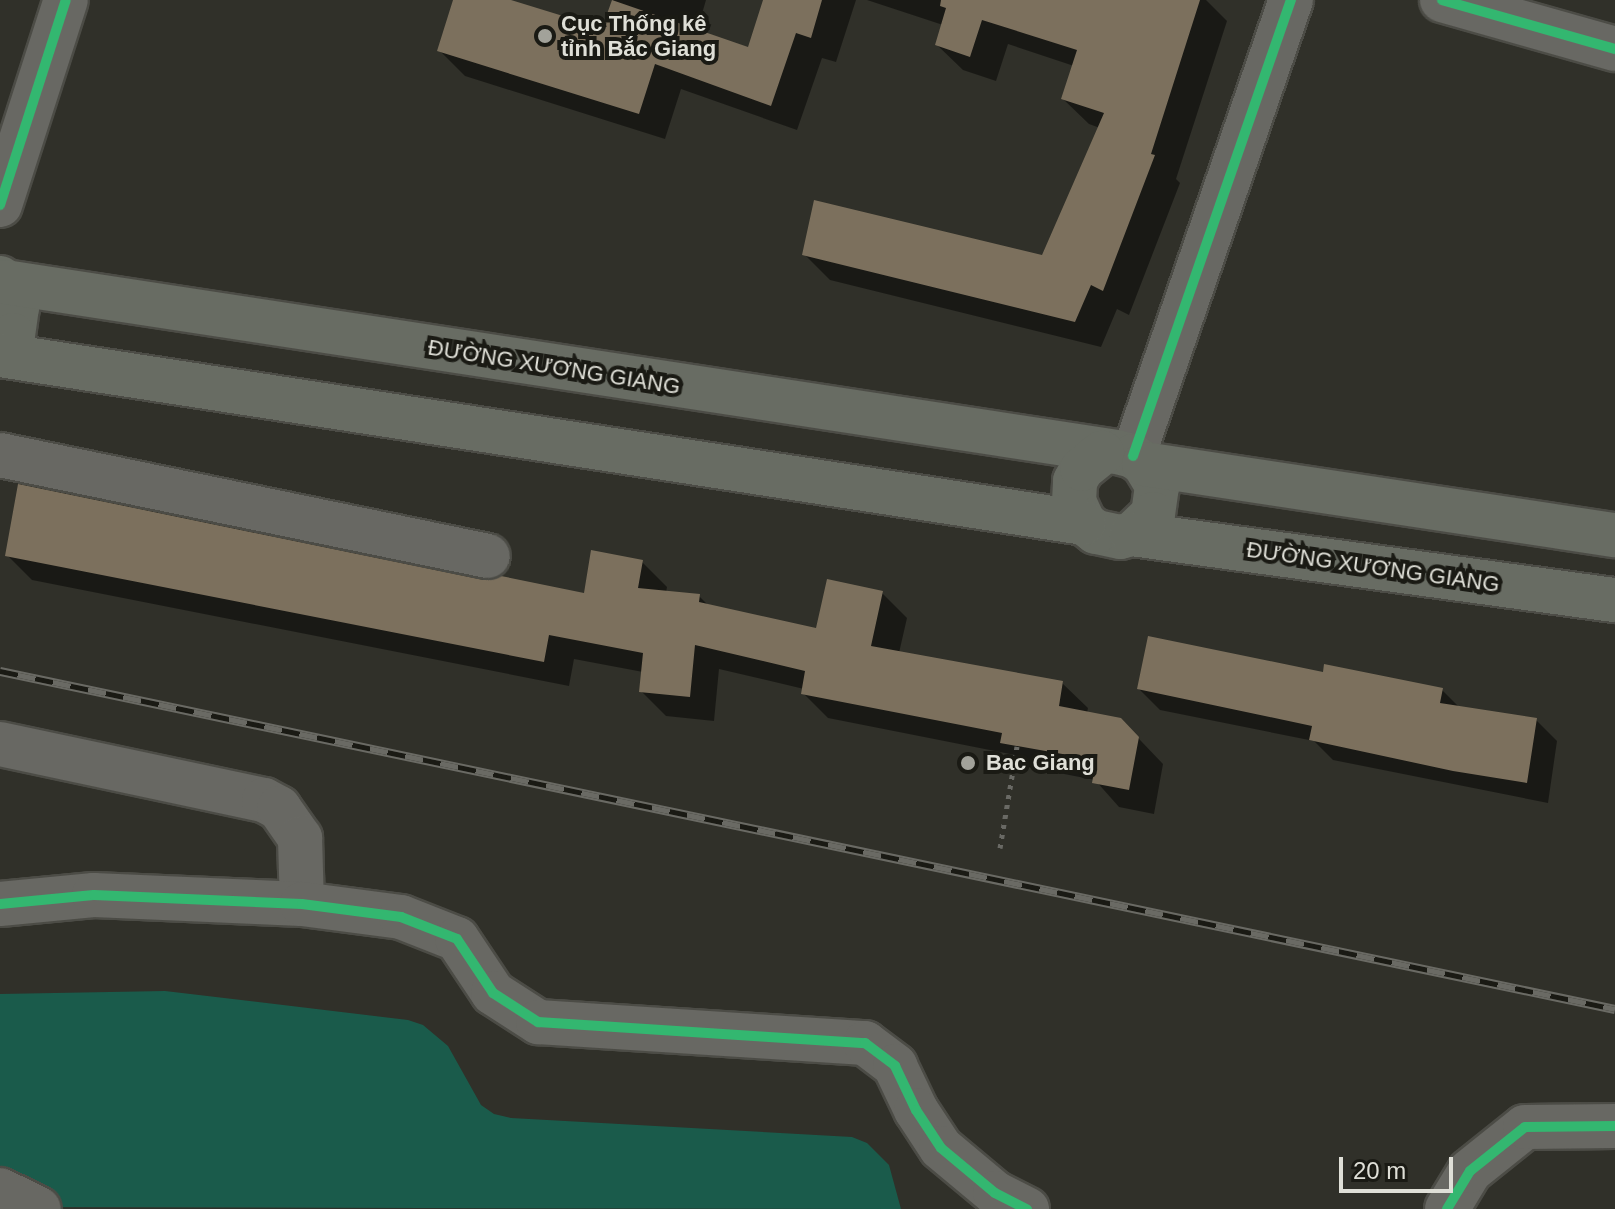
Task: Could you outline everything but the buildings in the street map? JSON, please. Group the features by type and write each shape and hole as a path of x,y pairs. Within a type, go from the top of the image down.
{"main road":[{"name":"ĐƯỜNG XƯƠNG GIANG","path":"3,280 1615,535"},
{"path":"3,280 17,307 17,321 13,335 0,352 1084,523 1106,536 1132,534 1153,514 1158,500 1157,486 1126,458 1082,469 1075,481 1074,502 1084,523"},
{"name":"ĐƯỜNG XƯƠNG GIANG","path":"1132,534 1615,600"}],"street":[{"path":"0,205 66,0"},
{"path":"1126,458 1291,0"},
{"path":"1442,0 1615,49"},
{"path":"0,455 488,556"},
{"path":"0,744 264,800 279,808 300,838 302,904"},
{"path":"0,904 19,899 94,895 302,904 401,917 457,939 493,993 538,1022 865,1043 895,1066 916,1110 941,1148 995,1193 1027,1209"},
{"path":"1447,1209 1470,1171 1525,1127 1615,1126"},
{"path":"0,1190 39,1209"}],"path":[{"path":"1000,848 1017,746"}],"shaded area":[{"path":"165,991 408,1020 423,1025 448,1046 481,1105 494,1114 511,1118 852,1137 867,1143 889,1165 901,1209 0,1207 0,994"}],"railway":[{"path":"0,671 1615,1009"}],"cycle path":[{"path":"0,205 66,0"},
{"path":"1133,456 1291,0"},
{"path":"1442,0 1615,49"},
{"path":"0,904 94,895 302,904 401,917 457,939 493,993 538,1022 865,1043 895,1066 916,1110 941,1148 995,1193 1027,1209"},
{"path":"1447,1209 1470,1171 1525,1127 1615,1126"}],"place":[{"name":"Cục Thống kê tỉnh Bắc Giang","path":"545,36"},
{"name":"Bac Giang","path":"968,763"}]}
